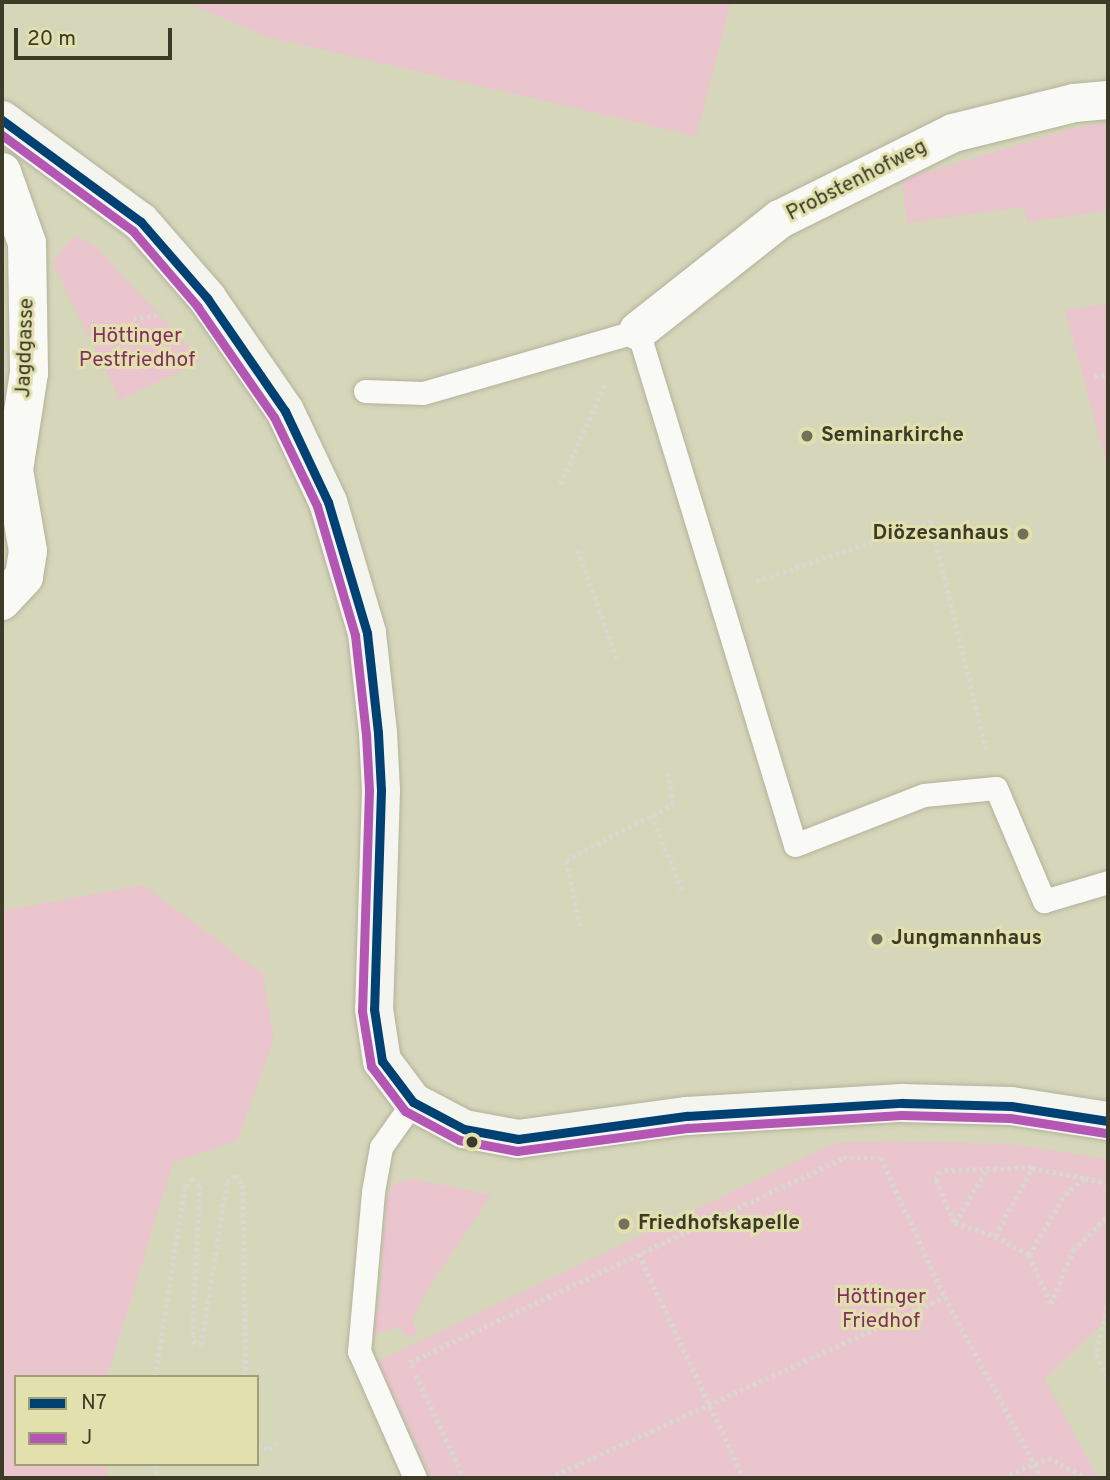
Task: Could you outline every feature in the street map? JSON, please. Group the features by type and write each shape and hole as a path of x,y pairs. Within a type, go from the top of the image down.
{"street":[{"name":"Probstenhofweg","path":"638,331 780,219 953,133 1073,103 1108,100"},
{"path":"2,164 5,122"},
{"path":"5,122 141,222 208,298 285,411 328,502 367,633 379,733 381,790 374,1009 383,1061 413,1102 464,1129 517,1139 687,1116 914,1103 1011,1106 1108,1121"},
{"name":"Jagdgasse","path":"2,172 27,243 29,360 14,470 26,564 24,577 2,601"}],"lane":[{"path":"365,391 423,393 638,331 719,586 796,845 924,795 996,788 1044,901 1108,882"},
{"path":"413,1102 381,1147 373,1192 359,1357 415,1478"}],"path":[{"path":"560,484 598,394 638,331"},
{"path":"1094,376 1108,375"},
{"path":"719,586 744,577 760,583 930,522 996,788"},
{"path":"578,550 618,662"},
{"path":"852,550 854,556"},
{"path":"580,926 566,860 673,804 668,772"},
{"path":"652,815 682,890"},
{"path":"464,1478 410,1362 843,1158 881,1158 945,1297 1042,1478"},
{"path":"995,1236 1032,1168"},
{"path":"1108,1184 1032,1168 940,1171 936,1180 955,1223 995,1236 1029,1255 1051,1304 1073,1250 1108,1216"},
{"path":"955,1223 986,1170"},
{"path":"155,1375 185,1186 192,1178 200,1185 193,1341 201,1345 227,1182 235,1175 243,1185 246,1375"},
{"path":"1029,1255 1065,1194 1085,1178"},
{"path":"639,1254 744,1478"},
{"path":"549,1478 945,1297"},
{"path":"1108,1307 1096,1355 1108,1378"},
{"path":"259,1448 269,1449 276,1444"},
{"path":"1003,1478 1048,1458 1087,1478"}],"green space":[{"path":"184,2 731,2 696,136 268,37"},
{"path":"1108,122 1108,211 1027,222 1024,207 907,223 902,180 1070,129"},
{"name":"Höttinger Pestfriedhof","path":"76,235 96,247 202,361 120,400 52,261"},
{"path":"1108,304 1108,469 1065,310"},
{"path":"143,885 263,974 274,1039 237,1141 173,1162 108,1375 14,1375 14,1466 106,1466 109,1478 2,1478 2,911"},
{"name":"Höttinger Friedhof","path":"891,1141 1011,1144 1108,1159 1108,1319 1044,1379 1098,1478 431,1478 378,1361 834,1143"},
{"path":"414,1179 491,1195 429,1287 412,1319 418,1334 407,1337 397,1326 372,1336 380,1296 386,1199 394,1183"}],"transit line":[{"name":"N7","path":"2,120 141,222 207,298 285,411 328,502 367,633 378,733 381,790 374,1009 382,1061 413,1102 464,1129 518,1139 687,1116 902,1103 1011,1106 1108,1121"},
{"name":"J","path":"2,135 133,231 197,306 274,417 317,506 355,635 366,734 369,790 362,1011 371,1066 405,1111 459,1140 517,1151 688,1128 902,1115 1010,1118 1106,1133"}],"place":[{"name":"Seminarkirche","path":"807,436"},
{"name":"Diözesanhaus","path":"1023,534"},
{"name":"Jungmannhaus","path":"877,939"},
{"name":"Friedhofskapelle","path":"624,1224"}]}
